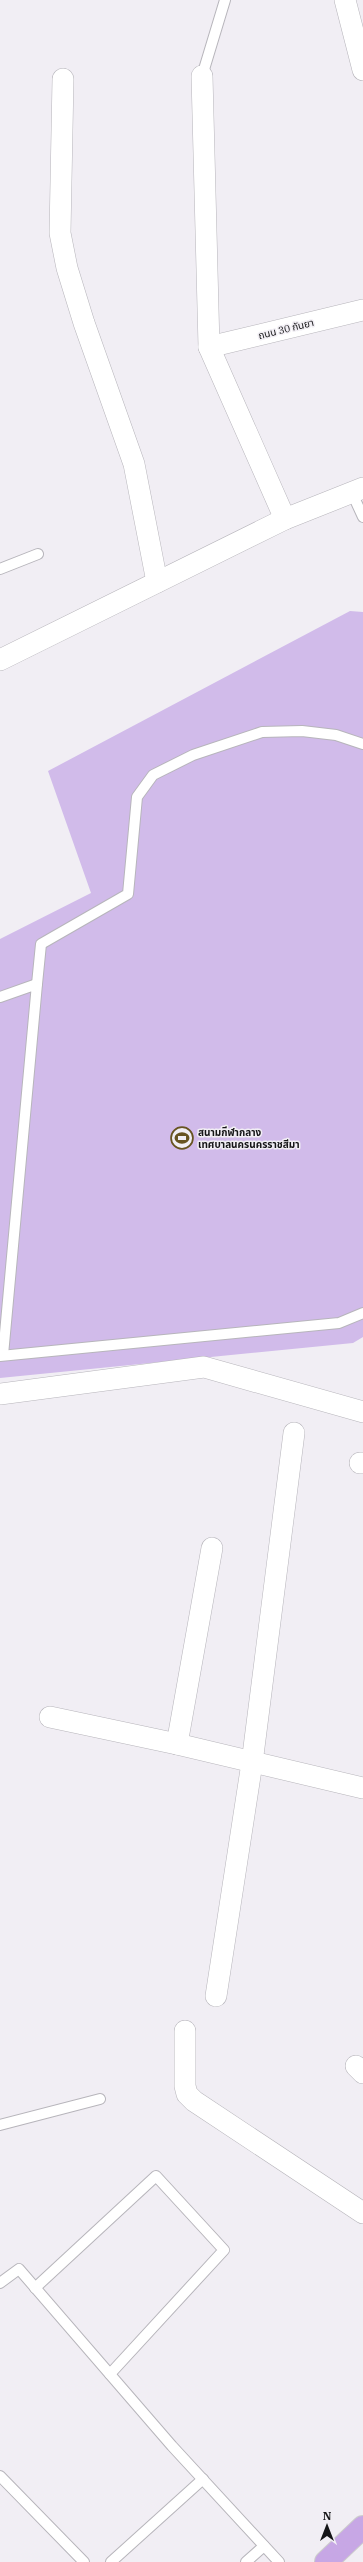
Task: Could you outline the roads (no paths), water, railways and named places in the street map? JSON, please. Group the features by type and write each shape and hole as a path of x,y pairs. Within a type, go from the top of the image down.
{"main road":[{"path":"326,2562 363,2527"}],"street":[{"path":"345,0 363,70"},
{"path":"202,76 209,347 285,519"},
{"path":"63,79 60,233 67,268 84,323 134,464 157,582"},
{"name":"ถนน 30 กันยา","path":"209,347 363,310"},
{"path":"0,660 285,519 358,491"},
{"path":"0,1394 204,1367 363,1412"},
{"path":"216,1996 252,1763 294,1433"},
{"path":"177,1744 212,1548"},
{"path":"50,1717 177,1744 252,1763 363,1788"},
{"path":"185,2031 185,2086 187,2094 194,2101 363,2213"}],"lane":[{"path":"202,76 225,0"},
{"path":"358,491 363,517"},
{"path":"0,569 38,554"},
{"path":"363,744 336,735 302,731 262,732 193,755 153,775 137,798 128,894 40,944 2,1356 339,1323 363,1313"},
{"path":"0,997 37,984"},
{"path":"0,2125 100,2099"},
{"path":"35,2288 156,2176 224,2250 110,2374"},
{"path":"0,2283 19,2269 203,2479 279,2562"},
{"path":"0,2476 84,2562"},
{"path":"111,2562 203,2479"},
{"path":"246,2562 264,2546"}],"place":[{"name":"สนามกีฬากลาง เทศบาลนครนครราชสีมา","path":"182,1138"}]}
